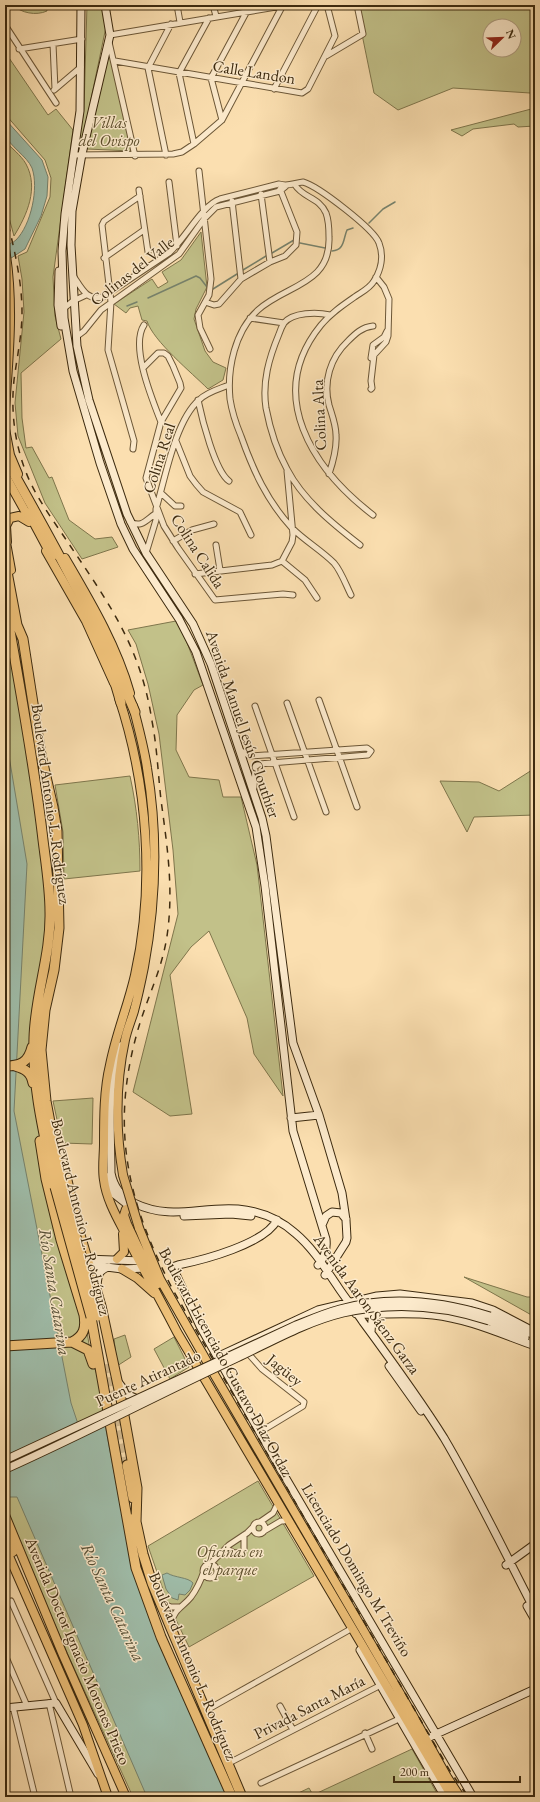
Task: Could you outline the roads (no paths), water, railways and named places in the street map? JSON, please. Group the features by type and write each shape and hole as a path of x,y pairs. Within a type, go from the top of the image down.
{"highway":[{"path":"5,458 75,584 114,663 135,712"},
{"path":"5,467 37,530 88,621 108,662 117,686 121,703"},
{"name":"Boulevard Antonio L. Rodríguez","path":"6,557 17,625 23,639 41,755 57,831 59,935 54,970 45,1010 41,1050 42,1078 54,1148 58,1186"},
{"name":"Boulevard Antonio L. Rodríguez","path":"5,601 40,812 50,911 46,962 36,1012 34,1038 38,1093 43,1128 107,1364"},
{"path":"5,1066 22,1064 28,1059 34,1038"},
{"path":"15,1066 27,1071 32,1080 46,1180 70,1275 76,1286 85,1326 80,1337 72,1342"},
{"path":"54,1148 62,1164 97,1289 126,1420 137,1488 136,1522"},
{"name":"Boulevard Antonio L. Rodríguez","path":"94,1317 94,1337 104,1397 111,1420 132,1551 142,1586 161,1636 232,1797"},
{"path":"94,1337 102,1363 109,1399 114,1405 123,1408"},
{"path":"5,1346 72,1342 84,1347 90,1353 99,1386 104,1397"},
{"path":"111,1420 123,1408"},
{"path":"111,1420 120,1416 126,1420"},
{"name":"Boulevard Antonio L. Rodríguez","path":"127,1465 136,1522 145,1562 170,1627 242,1797"}],"main road":[{"name":"Avenida Manuel Jesús Clouthier","path":"81,5 82,67 78,155 72,211 73,371 100,464 122,524 133,549 180,618 196,652 256,827 270,927 291,1118 322,1225 326,1247 319,1263"},
{"name":"Avenida Manuel Jesús Clouthier","path":"105,6 109,37 78,155 65,214 62,251 63,309 80,362 89,400 117,489 130,522 146,553 184,609 202,641 254,793 266,836 292,1043 319,1115 342,1193 346,1220 348,1238 326,1273"},
{"path":"5,249 8,264 11,314 5,408"},
{"path":"62,251 58,281 58,305 62,330 65,338 72,338"},
{"path":"5,312 9,286"},
{"name":"Boulevard Licenciado Gustavo Díaz Ordaz","path":"5,429 10,455 21,480 115,648 124,672 135,712 147,768 152,810 154,859 151,909 144,966 139,992 125,1039 117,1091 116,1108 118,1143 123,1175 139,1228 146,1264 157,1295 255,1464 423,1741 460,1797"},
{"name":"Boulevard Licenciado Gustavo Díaz Ordaz","path":"5,475 89,626 112,678 121,703 138,771 144,812 147,860 142,930 135,974 110,1064 107,1081 103,1178 106,1191 120,1222 146,1264 171,1297 423,1741 452,1797"},
{"path":"6,557 6,532 9,520 14,516 19,516 33,525"},
{"path":"5,537 6,557"},
{"name":"Avenida Aarón Sáenz Garza","path":"125,1039 117,1058 111,1109 111,1173 119,1193 138,1205 159,1212 239,1209 262,1214 276,1222 319,1263 436,1432 535,1611"},
{"path":"291,1118 319,1115"},
{"name":"Avenida Aarón Sáenz Garza","path":"104,1168 106,1178 114,1194 122,1202 146,1213 160,1217 240,1214 276,1222"},
{"path":"133,1207 126,1209 124,1217 146,1264"},
{"path":"322,1225 326,1216 334,1212 341,1213 346,1220"},
{"path":"97,1289 99,1273 122,1255 124,1250 123,1233 120,1222"},
{"name":"Licenciado Domingo M Treviño","path":"276,1222 256,1240 203,1259 178,1265 174,1268 192,1309 219,1361 473,1797"},
{"path":"61,1240 70,1255 89,1263"},
{"path":"84,1246 96,1257 112,1262 137,1278 151,1292 157,1295"},
{"path":"70,1275 73,1269 80,1265 89,1263 112,1262 146,1264"},
{"path":"122,1269 146,1264"},
{"name":"Avenida Aarón Sáenz Garza","path":"326,1273 340,1297 347,1303"},
{"path":"412,1294 416,1306 412,1313"},
{"path":"123,1408 201,1372 302,1317 337,1305 377,1296 412,1294 482,1306 535,1332"},
{"path":"337,1305 340,1302 340,1297"},
{"name":"Puente Atirantado","path":"5,1460 296,1324 340,1308 396,1301 423,1302 456,1306 490,1319"},
{"name":"Puente Atirantado","path":"5,1469 111,1420 298,1329 323,1319 368,1309 424,1307 490,1319"},
{"path":"219,1361 246,1351 322,1317 355,1314 412,1313 462,1320 535,1345"},
{"name":"Avenida Aarón Sáenz Garza","path":"355,1314 371,1332 418,1398 444,1439 535,1620"},
{"path":"371,1332 372,1320 379,1314"},
{"path":"490,1319 535,1345"},
{"path":"490,1319 535,1336"},
{"path":"117,1379 128,1395 140,1400"},
{"path":"255,1464 260,1463 268,1475 273,1477"},
{"name":"Boulevard Licenciado Gustavo Díaz Ordaz","path":"255,1464 260,1477 276,1507 333,1600 399,1719 445,1797"},
{"name":"Avenida Doctor Ignacio Morones Prieto","path":"5,1515 63,1655 126,1797"},
{"path":"5,1534 53,1644 63,1655"},
{"path":"508,1564 535,1544"},
{"name":"Avenida Doctor Ignacio Morones Prieto","path":"5,1547 83,1725 108,1797"},
{"path":"423,1741 535,1688"},
{"path":"5,1708 52,1703 102,1780"}],"street":[{"path":"105,6 113,5"},
{"path":"177,5 180,22"},
{"path":"213,5 216,16"},
{"path":"222,120 210,78 249,5"},
{"path":"135,156 109,37 180,22 282,5"},
{"path":"78,155 135,156 166,154 182,152 194,144 222,120 282,5"},
{"path":"274,89 318,5"},
{"path":"325,57 335,36 327,5"},
{"name":"Calle Landon","path":"115,62 243,82 300,93 304,92 325,57 363,34 357,5"},
{"path":"194,144 179,73 209,18"},
{"path":"166,154 148,68 171,24"},
{"path":"5,25 56,103"},
{"path":"20,49 82,38"},
{"path":"53,44 55,88"},
{"path":"50,93 82,67"},
{"path":"199,171 211,288 199,312 198,320 210,349"},
{"path":"169,182 179,254"},
{"path":"205,302 214,305 219,304 241,279 289,253 294,248 297,240 294,223 280,191 279,184 286,186 303,182 319,189 374,234 379,243 382,254 375,279 368,288 330,315 311,339 300,360 295,388 298,408 307,440 315,454 329,474 355,501 373,515"},
{"name":"Colinas del Valle","path":"72,274 86,295 97,299 110,294 177,246 204,211 214,201 279,184"},
{"path":"295,185 302,192 319,203 326,213 329,230 328,252 320,270 313,278 268,301 250,318 242,331 235,345 229,385 233,415 251,465 261,486 292,527 333,562 351,595"},
{"name":"Colinas del Valle","path":"72,338 84,331 101,310 111,302 179,254 204,219 216,207 280,191 286,186"},
{"path":"261,189 270,262"},
{"path":"140,190 148,252"},
{"path":"133,450 134,441 108,350 111,302 104,258 102,224 140,196"},
{"path":"231,196 241,279"},
{"path":"104,258 144,230"},
{"path":"375,279 384,287 389,299 388,336 386,342 374,355 371,389 368,388 371,350 373,345 386,335 388,304 384,292 375,279"},
{"name":"Colinas del Valle","path":"63,309 73,301 86,295"},
{"path":"250,318 284,323 298,316 314,312 330,315"},
{"path":"195,574 272,564 282,561 292,542 287,470 272,431 266,408 267,368 271,354 284,323"},
{"path":"144,325 138,336 138,345 143,368 161,422"},
{"name":"Colina Alta","path":"329,474 334,456 336,436 327,397 327,378 338,354 346,343 362,329 373,326"},
{"name":"Colina Calida","path":"143,368 158,353 164,353 168,356 180,384 179,393 161,422 146,478 156,512 173,541 212,598 217,601 283,594 293,596"},
{"name":"Colina Real","path":"146,553 176,441 186,417 198,400 229,385"},
{"path":"198,400 201,414 221,472 230,481"},
{"path":"176,441 190,476 196,484 203,492 240,512 251,535"},
{"path":"287,470 318,510 329,521 360,545"},
{"path":"161,493 175,506 181,506"},
{"name":"Colina Real","path":"130,522 138,525 142,524 156,512"},
{"path":"173,541 192,530 214,524"},
{"path":"216,545 220,570"},
{"path":"282,561 305,580 317,598"},
{"path":"319,700 357,807"},
{"path":"287,703 326,812"},
{"path":"255,706 294,817"},
{"path":"239,749 247,756 367,748 371,751 368,755 259,764 255,767 254,793"},
{"name":"Jagüey","path":"246,1351 262,1369 304,1402 303,1406 260,1432"},
{"path":"200,1583 216,1574 214,1565 226,1548 246,1534 255,1524 273,1513 276,1507"},
{"path":"246,1534 262,1534 264,1531 284,1521"},
{"path":"260,1522 264,1526 264,1531"},
{"path":"253,1527 256,1534"},
{"path":"226,1548 238,1554 242,1552 244,1549 246,1534"},
{"path":"214,1565 220,1555"},
{"path":"170,1627 172,1618 180,1606 191,1597 200,1583 205,1566 214,1565"},
{"path":"204,1571 205,1575 210,1577"},
{"path":"11,1601 52,1703 71,1797"},
{"path":"160,1602 171,1607 180,1606"},
{"path":"205,1711 349,1630"},
{"path":"5,1654 27,1706"},
{"name":"Privada Santa María","path":"227,1764 381,1685"},
{"path":"280,1706 293,1730"},
{"path":"13,1707 35,1797"},
{"path":"261,1783 365,1733 399,1719"},
{"path":"365,1733 372,1749"},
{"path":"5,1788 6,1797"}],"water":[{"path":"5,119 42,160 48,177 47,196 41,216 25,249 5,262 5,246 16,240 30,216 35,186 34,176 30,164 10,143 5,134"},
{"name":"Río Santa Catarina","path":"5,732 27,864 14,1111 71,1403 80,1430 104,1419 129,1551 228,1797 147,1797 17,1497 7,1497 5,1489 5,1465 9,1463 5,1453"},
{"path":"167,1573 193,1583 190,1590 185,1595 179,1594 178,1600 172,1598 166,1589 162,1575"}],"waterway":[{"path":"369,223 383,209 395,202"},
{"path":"332,251 339,249 343,244 347,230 353,228"},
{"path":"272,253 294,240"},
{"path":"300,243 325,248"},
{"path":"243,270 266,256"},
{"path":"213,289 237,274"},
{"path":"148,298 196,276 200,278 207,287"},
{"path":"127,306 137,302"}],"tunnel":[{"path":"107,1364 127,1465"}],"railway":[{"path":"5,211 16,262 22,300 21,329 14,380 13,402 15,433 20,454 27,475 38,497 99,589 132,650 147,695 155,741 169,867 170,901 165,949 137,1033 129,1068 125,1102 125,1134 128,1165 135,1196 157,1258 173,1290 450,1771 468,1797"}],"park label":[{"name":"Villas del Ovispo","path":"109,131"},
{"name":"Oficinas en el parque","path":"230,1560"}]}
